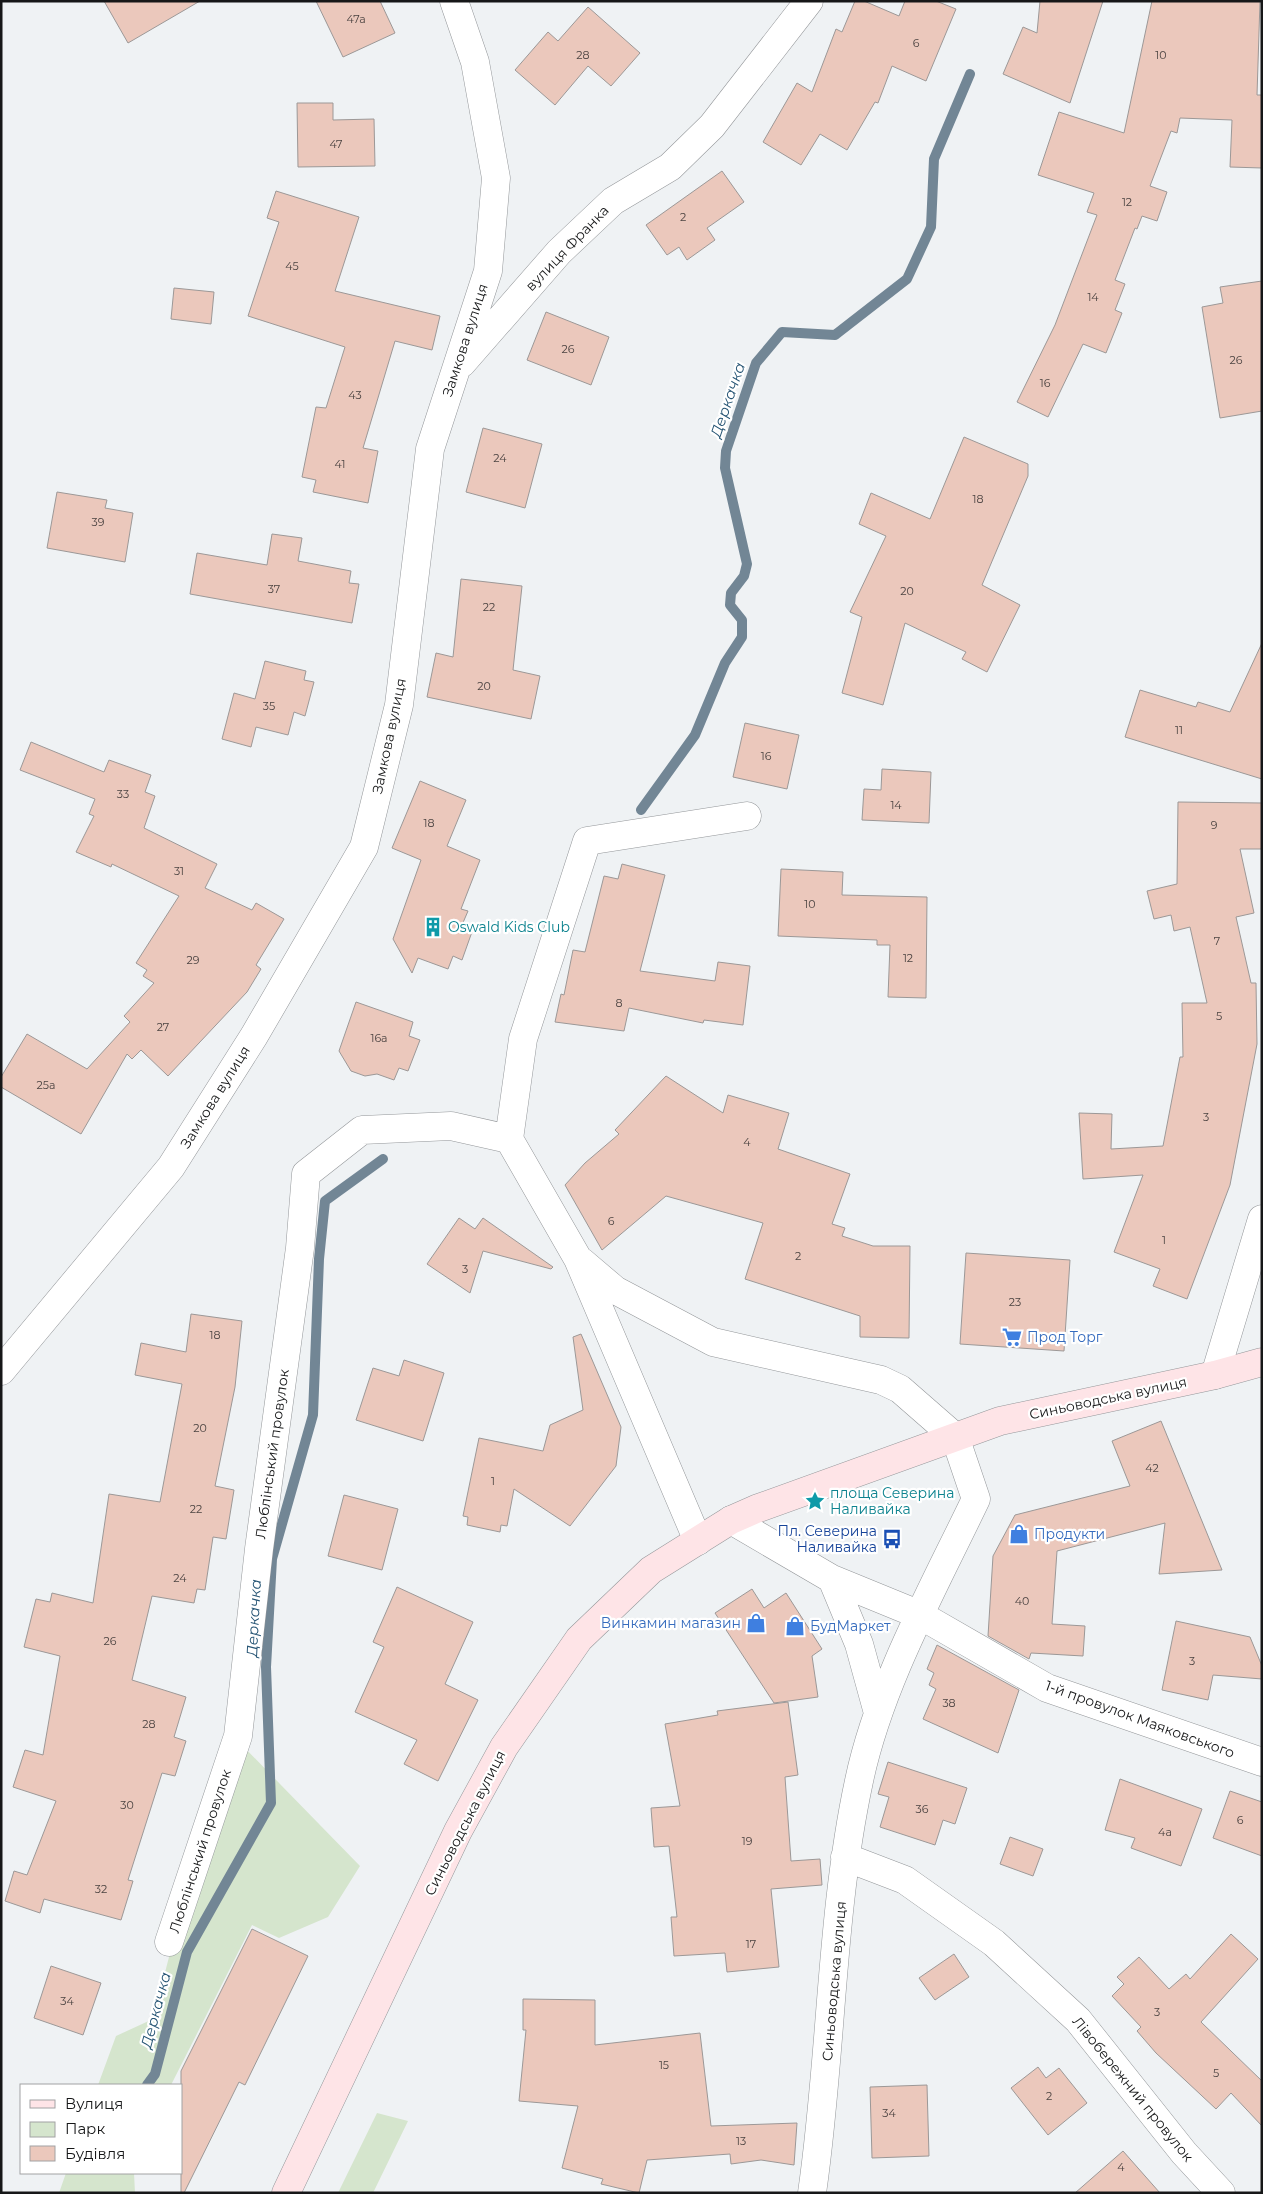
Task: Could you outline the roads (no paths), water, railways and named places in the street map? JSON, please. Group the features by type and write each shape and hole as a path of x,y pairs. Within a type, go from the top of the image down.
{"main road":[{"name":"Синьоводська вулиця","path":"286,2193 458,1831 504,1747 579,1639 651,1570 731,1520 955,1437 1008,1419 1216,1375 1262,1362"}],"street":[{"name":"Замкова вулиця","path":"1,1371 171,1167 254,1036 364,847 399,705 430,449 453,373 488,271 496,178 475,62 454,1"},
{"name":"вулиця Франка","path":"453,373 559,252 613,202 670,167 712,126 809,1"},
{"path":"698,1541 578,1259 509,1139 523,1039 587,841 747,816"},
{"name":"Люблінський провулок","path":"169,1942 238,1736 261,1539 300,1248 306,1174 362,1130 451,1126 509,1139"},
{"path":"1216,1375 1262,1220"},
{"path":"578,1259 615,1290 713,1342 881,1380 900,1389 955,1437"},
{"name":"Синьоводська вулиця","path":"812,2193 819,2145 845,1857 859,1779 878,1713 920,1615 976,1499 955,1437"},
{"path":"731,1520 832,1579 859,1644 878,1713"},
{"name":"1-й провулок Маяковського","path":"832,1579 920,1615 1048,1688 1262,1762"},
{"name":"Лівобережний провулок","path":"845,1857 905,1880 994,1944 1078,2020 1184,2153 1221,2193"}],"waterway":[{"name":"Деркачка","path":"641,810 695,735 725,663 742,637 742,620 730,605 731,593 744,576 747,564 725,468 726,451 756,363 782,332 835,335 907,279 931,227 934,159 970,74"},
{"name":"Деркачка","path":"148,2084 155,2074 187,1952 271,1803 266,1667 272,1559 313,1415 319,1259 325,1201 383,1159"}],"place":[{"name":"Oswald Kids Club","path":"433,927"},
{"name":"Прод Торг","path":"1012,1337"},
{"name":"площа Северина Наливайка","path":"815,1501"},
{"name":"Продукти","path":"1019,1534"},
{"name":"Пл. Северина Наливайка","path":"892,1539"},
{"name":"Винкамин магазин","path":"756,1623"},
{"name":"БудМаркет","path":"795,1626"}]}
